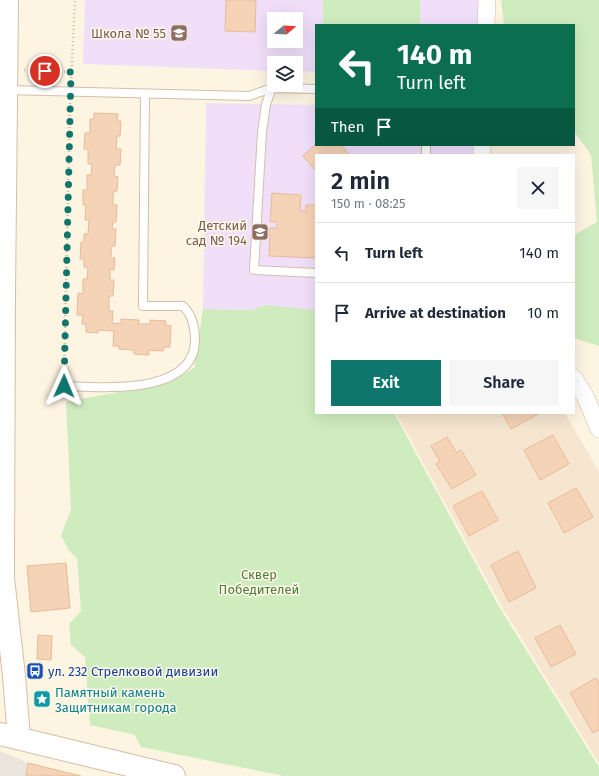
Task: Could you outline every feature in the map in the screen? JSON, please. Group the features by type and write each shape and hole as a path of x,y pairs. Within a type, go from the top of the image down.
{"street":[{"path":"7,0 2,242 2,578 14,676 9,736 174,776"},
{"path":"486,24 487,0"},
{"path":"575,380 585,396 599,429"}],"lane":[{"path":"6,80 70,92 249,96 267,90"},
{"path":"303,88 315,88"},
{"path":"270,92 266,104 262,132 254,270 315,273"},
{"path":"64,386 126,388 159,381 182,369 194,354 195,333 191,314 183,306 143,306 145,94"}],"path":[{"path":"64,386 70,92 75,0"},
{"path":"6,80 71,72"}],"shaded area":[{"name":"Школа № 55","path":"85,0 483,0 482,24 315,24 315,72 303,71 303,56 267,56 267,71 83,64"},
{"name":"Детский сад № 194","path":"206,103 315,105 315,146 473,146 473,154 315,154 315,311 203,309"},
{"path":"397,414 566,414 599,472 599,763 502,607"},
{"path":"0,751 28,763 81,776 0,776"}],"green space":[{"path":"323,0 420,0 420,24 323,24"},
{"path":"501,0 599,0 599,346 575,338 575,234 597,222 591,155 575,132 575,24 504,24"},
{"name":"Сквер Победителей","path":"266,305 315,310 315,414 395,414 498,605 599,767 599,776 284,776 141,747 135,735 90,725 85,657 71,645 69,624 81,611 77,558 69,551 61,535 71,509 66,402 171,382 194,368 203,309 250,310"}],"building":[{"path":"226,0 256,0 255,32 225,31"},
{"path":"94,113 118,114 117,121 121,121 120,136 117,136 116,149 121,149 120,165 115,165 114,176 118,177 117,191 114,191 113,205 117,205 116,222 113,222 112,229 116,229 115,246 112,246 111,258 115,258 114,270 110,269 110,280 114,280 113,296 109,296 109,311 113,311 112,323 121,324 121,319 139,320 138,324 150,324 150,320 166,321 165,325 171,326 170,347 164,347 163,351 149,350 149,355 134,354 134,350 119,349 119,346 113,346 114,331 98,330 98,333 86,332 86,324 82,324 83,315 77,315 78,293 83,294 83,279 87,279 88,268 84,267 84,259 80,259 81,242 84,242 84,234 88,234 89,220 85,220 86,205 83,205 83,190 87,190 87,175 91,175 92,164 88,164 88,149 84,149 85,133 90,133 90,119 94,119"},
{"path":"315,145 342,146 349,154 315,154 315,170 303,156"},
{"path":"272,193 301,195 300,211 306,211 306,205 315,205 315,258 269,256 270,228 277,228 277,222 270,222"},
{"path":"503,414 538,414 511,429"},
{"path":"553,435 569,464 540,480 524,450"},
{"path":"447,437 457,453 461,450 476,475 452,489 436,464 440,462 431,446"},
{"path":"576,488 593,517 564,533 548,503"},
{"path":"482,491 498,520 469,536 453,506"},
{"path":"518,551 536,588 509,602 491,565"},
{"path":"66,563 70,608 31,612 27,566"},
{"path":"560,625 576,654 551,667 535,638"},
{"path":"38,635 52,636 51,660 37,659"},
{"path":"596,678 599,683 599,730 593,733 570,693"},
{"path":"28,763 81,776 30,776 26,775"}],"place":[{"name":"Школа № 55","path":"179,33"},
{"name":"Детский сад № 194","path":"260,232"},
{"name":"ул. 232 Стрелковой дивизии","path":"35,671"},
{"name":"Памятный камень Защитникам города","path":"42,699"}],"route":[{"path":"45,71 71,72 64,386"}]}
